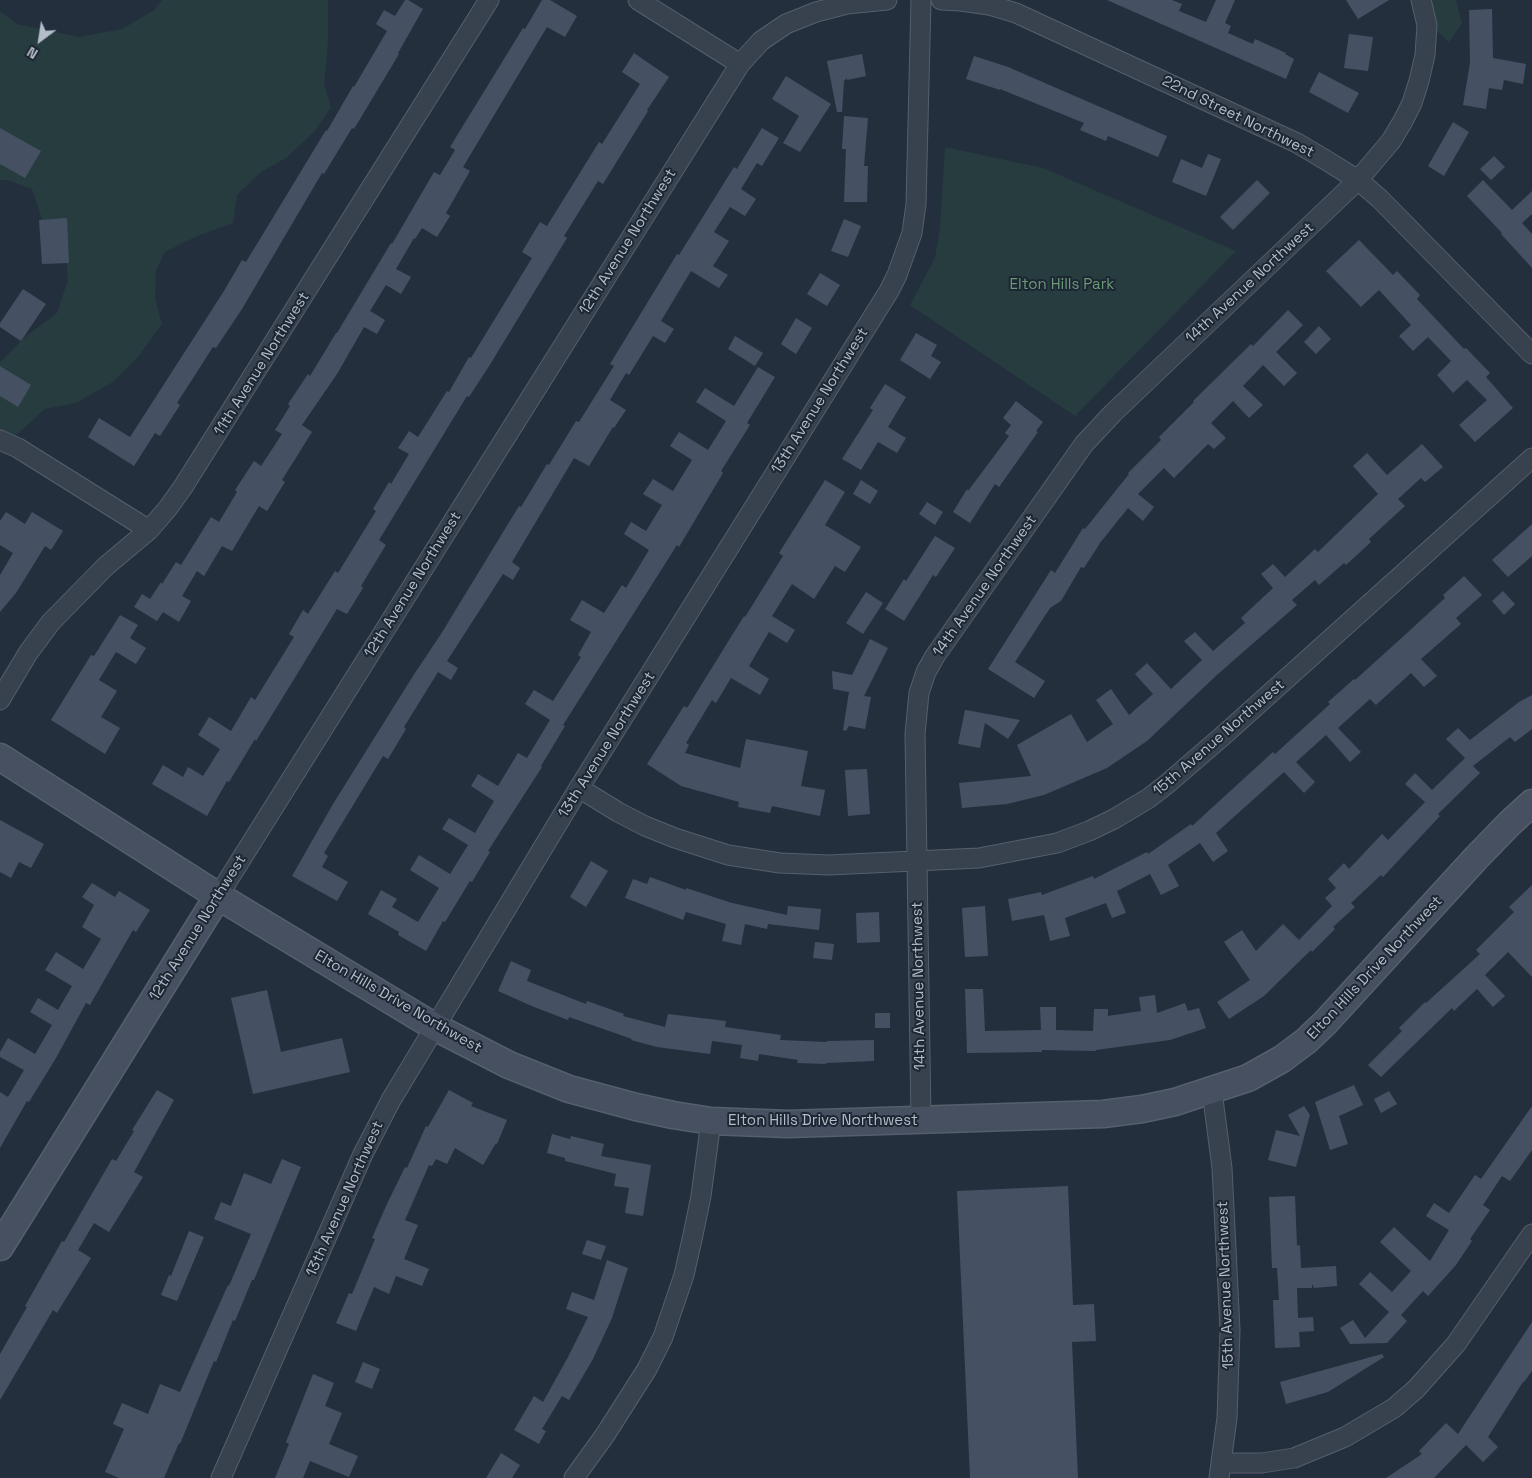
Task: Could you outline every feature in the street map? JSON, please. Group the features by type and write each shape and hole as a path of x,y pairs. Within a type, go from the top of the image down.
{"main road":[{"name":"Elton Hills Drive Northwest","path":"0,757 218,896 435,1027 509,1065 569,1089 645,1109 711,1121 788,1124 1103,1114 1175,1102 1248,1078 1282,1060 1306,1042 1353,994 1484,850 1532,803"},
{"name":"12th Avenue Northwest","path":"0,1247 218,896"}],"street":[{"name":"11th Avenue Northwest","path":"0,700 32,648 51,622 106,566 149,530 168,508 198,465 489,0"},
{"path":"638,0 740,64"},
{"name":"12th Avenue Northwest","path":"218,896 740,64 761,42 786,24 816,12 847,4 886,0"},
{"name":"13th Avenue Northwest","path":"221,1478 362,1154 391,1100 579,788 868,325 897,275 912,232 916,204 921,0"},
{"name":"22nd Street Northwest","path":"941,0 989,5 1016,14 1297,143 1358,180 1532,354"},
{"name":"14th Avenue Northwest","path":"922,1120 916,714 919,692 926,672 935,656 1090,438 1120,406 1358,180 1391,141 1412,103 1425,55 1427,25 1421,0"},
{"path":"0,440 18,448 149,530"},
{"name":"15th Avenue Northwest","path":"579,788 618,812 645,826 675,838 728,855 780,863 806,865 979,858 1057,843 1114,819 1149,798 1183,771 1532,458"},
{"name":"15th Avenue Northwest","path":"1212,1091 1222,1168 1230,1330 1227,1418 1220,1471"},
{"path":"574,1478 648,1369 663,1337 684,1275 701,1196 711,1121"},
{"path":"1220,1471 1262,1462 1294,1458 1345,1437 1394,1408 1416,1389 1456,1344 1532,1234"}],"green space":[{"path":"162,0 328,0 328,42 324,85 331,107 315,131 286,158 261,172 237,195 233,223 197,236 165,252 156,270 155,298 162,324 137,358 113,382 76,403 45,409 14,437 0,441 0,362 25,337 57,313 68,280 65,245 42,219 32,189 7,180 0,180 0,11 17,24 79,37 122,29 154,10"},
{"path":"1423,0 1456,0 1462,23 1449,42 1435,30"},
{"name":"Elton Hills Park","path":"945,147 1043,168 1236,251 1075,416 910,305 935,258 940,228"}],"building":[{"path":"405,0 423,9 399,54 354,129 352,128 324,174 322,173 242,309 216,348 213,347 177,403 180,405 160,436 155,433 134,466 88,437 99,418 130,437 242,260 246,262 354,87 387,31 376,24 384,10 395,16"},
{"path":"542,0 550,0 577,16 565,37 547,27 463,167 470,171 446,213 450,216 437,237 422,228 414,238 396,269 411,277 401,294 386,285 370,311 385,320 377,334 364,327 337,374 302,425 312,432 282,480 285,482 267,511 259,506 232,551 222,546 204,576 197,571 182,596 191,601 179,622 163,612 157,621 134,607 142,594 150,599 176,562 181,565 211,517 219,522 237,492 235,490 254,461 261,466 282,434 275,430 290,406 288,404 308,374 310,376 392,244 434,172 440,175 455,150 450,147"},
{"path":"1107,0 1172,0 1182,4 1179,11 1206,22 1216,0 1235,0 1225,23 1231,26 1228,33 1253,44 1255,39 1286,53 1294,59 1286,79"},
{"path":"1346,0 1389,0 1358,19"},
{"path":"1492,9 1493,58 1526,64 1523,84 1504,80 1502,90 1489,88 1486,109 1463,105 1470,63 1469,10"},
{"path":"1349,34 1373,37 1368,71 1344,68"},
{"path":"634,53 669,77 603,184 598,181 564,236 567,238 491,363 469,397 467,396 379,540 386,545 361,586 363,588 347,614 337,609 256,741 255,739 229,782 227,781 207,816 152,784 163,765 183,777 188,767 203,776 220,749 198,735 209,717 231,731 251,697 255,700 294,637 289,634 303,610 308,614 335,571 338,573 376,511 373,509 389,482 391,484 409,454 398,448 409,431 418,437 447,391 449,392 532,258 522,252 540,222 547,226 599,142 602,144 640,84 622,72"},
{"path":"862,54 866,76 847,80 847,78 844,81 842,112 837,112 827,61"},
{"path":"974,56 1008,67 1167,136 1158,157 1108,136 1106,141 1080,130 1084,123 1000,89 966,79"},
{"path":"1319,72 1359,93 1348,113 1309,92"},
{"path":"786,76 831,104 800,152 783,143 799,116 772,99"},
{"path":"844,116 868,118 864,166 868,166 867,202 844,202 846,149 842,149"},
{"path":"1453,122 1469,132 1444,176 1428,166"},
{"path":"0,128 41,151 25,178 0,164"},
{"path":"762,128 779,138 762,166 757,163 741,189 756,199 745,216 730,207 714,232 729,241 713,266 728,275 719,288 691,271 661,321 674,329 665,343 653,336 629,375 626,373 610,400 626,410 589,466 574,458 512,562 520,568 513,580 503,574 447,661 458,668 451,680 438,672 404,727 406,729 388,759 383,756 324,853 328,856 322,867 348,882 337,901 292,876 333,804 441,634 519,506 521,507 576,421 579,422 614,366 610,364 677,254 679,255 734,167 737,169"},
{"path":"1208,154 1221,159 1206,196 1172,182 1181,159 1202,168"},
{"path":"1494,156 1505,167 1491,180 1480,169"},
{"path":"1257,180 1270,193 1233,230 1220,217"},
{"path":"1483,180 1512,210 1532,191 1532,214 1522,223 1532,234 1532,268 1467,196"},
{"path":"67,218 69,263 42,264 39,220"},
{"path":"844,219 861,226 848,257 831,251"},
{"path":"1359,240 1393,275 1397,271 1420,295 1417,299 1464,349 1466,348 1490,373 1486,377 1513,408 1475,442 1459,425 1487,400 1467,380 1453,393 1437,375 1451,361 1428,337 1413,351 1399,336 1411,325 1379,290 1361,307 1326,271"},
{"path":"820,273 840,285 827,306 807,294"},
{"path":"23,289 46,304 21,341 0,327 0,323"},
{"path":"1288,310 1303,325 1276,352 1297,373 1284,386 1263,365 1243,386 1263,405 1249,418 1233,401 1211,423 1226,438 1214,449 1208,444 1174,478 1164,468 1138,494 1154,507 1143,521 1128,508 1100,543 1084,568 1081,567 1061,601 1050,608 1015,662 1045,681 1034,698 988,669 1051,570 1055,573 1083,528 1085,529 1128,473 1161,440 1159,437 1193,401 1251,344 1253,346"},
{"path":"796,318 812,328 796,354 781,344"},
{"path":"1319,326 1331,339 1316,354 1304,342"},
{"path":"916,333 937,345 931,356 941,362 930,379 900,360"},
{"path":"735,336 763,353 755,366 728,349"},
{"path":"0,366 31,385 18,407 0,396"},
{"path":"758,367 775,377 747,423 750,425 721,471 723,473 679,547 677,545 563,725 565,726 542,767 488,851 490,852 472,882 470,881 445,922 443,921 426,951 398,935 399,932 368,914 381,890 397,899 392,907 418,922 439,888 410,870 419,855 450,874 468,845 442,829 449,818 475,833 494,801 471,786 478,774 498,786 518,753 527,758 550,720 525,704 534,690 553,701 581,657 578,655 591,632 570,620 582,600 604,613 622,585 626,588 649,550 624,534 631,522 646,531 662,505 643,494 653,479 673,491 692,460 670,446 679,432 708,450 726,421 696,402 705,388 734,406"},
{"path":"885,384 906,397 888,427 906,438 897,453 878,442 861,470 842,459 873,410 870,408"},
{"path":"1016,401 1043,422 999,487 995,484 970,523 953,512 967,489 968,491 1009,436 1005,433 1011,425 1003,418"},
{"path":"1422,444 1443,467 1425,482 1421,478 1398,499 1405,506 1369,539 1371,542 1346,565 1344,563 1319,585 1315,580 1292,600 1297,605 1218,674 1147,741 1107,768 1044,795 1007,804 962,808 959,783 1031,776 1017,745 1071,714 1087,742 1113,724 1096,700 1111,689 1129,715 1153,694 1135,674 1147,663 1171,689 1202,660 1184,641 1195,632 1213,651 1245,623 1241,618 1273,588 1261,574 1273,564 1285,577 1315,549 1318,552 1378,494 1353,466 1367,453 1387,475"},
{"path":"825,480 845,492 825,525 861,547 845,572 835,566 814,599 792,584 772,616 795,630 787,643 769,632 749,666 769,679 760,695 731,678 716,703 712,700 686,743 689,745 685,753 740,768 746,739 808,751 801,786 825,790 820,816 772,806 770,813 738,807 739,802 681,786 647,764 684,706 687,708 745,617 783,556 779,553"},
{"path":"861,480 878,491 870,504 853,494"},
{"path":"927,502 943,512 935,525 919,514"},
{"path":"6,512 25,524 32,512 63,531 51,550 45,546 16,593 0,612 0,575 13,553 0,545 0,521"},
{"path":"1532,524 1532,556 1508,577 1492,560"},
{"path":"935,536 955,548 936,577 933,575 904,621 885,609 904,579 906,581"},
{"path":"1464,576 1482,595 1456,618 1461,624 1421,659 1437,676 1424,687 1411,673 1376,705 1370,699 1338,728 1361,752 1350,762 1326,735 1296,762 1315,782 1304,793 1284,772 1216,833 1228,851 1213,862 1200,843 1168,865 1179,886 1161,895 1150,874 1117,891 1126,913 1112,918 1106,903 1065,918 1070,936 1050,941 1044,915 1012,921 1008,899 1041,892 1042,895 1093,876 1094,879 1147,852 1148,854 1191,824 1192,826 1273,752 1275,754 1330,704 1328,702 1445,598 1443,595"},
{"path":"1503,591 1515,604 1504,615 1492,601"},
{"path":"866,592 883,603 863,634 846,623"},
{"path":"120,615 138,625 130,638 146,648 136,664 116,652 99,680 117,691 101,717 120,728 105,754 51,720 91,655 94,656"},
{"path":"870,639 888,648 864,696 871,697 865,729 849,726 846,731 843,730 849,692 833,689 832,671 852,675"},
{"path":"1532,695 1532,729 1515,742 1510,737 1473,766 1480,773 1438,814 1440,816 1383,877 1381,875 1351,903 1355,907 1333,927 1335,929 1264,996 1229,1019 1217,1002 1250,980 1224,942 1242,930 1256,951 1283,924 1299,940 1332,906 1325,898 1336,888 1328,879 1344,863 1349,869 1382,834 1388,840 1425,802 1405,784 1415,773 1432,790 1465,758 1446,739 1458,728 1470,740 1519,702"},
{"path":"965,710 1020,720 1008,739 985,723 980,748 958,744"},
{"path":"867,769 870,814 848,816 845,770"},
{"path":"0,820 44,844 31,868 19,862 11,878 0,872"},
{"path":"591,861 608,871 586,907 570,897"},
{"path":"650,877 686,890 686,888 732,903 787,915 788,906 821,909 819,930 768,924 767,929 745,924 741,945 722,941 726,924 686,912 683,920 625,898 633,879 647,884"},
{"path":"92,883 115,897 119,891 150,910 136,932 133,930 90,1005 86,1003 56,1058 29,1102 27,1101 0,1148 0,1092 8,1097 24,1070 0,1057 0,1052 8,1038 35,1054 52,1025 30,1012 38,998 58,1010 72,986 45,970 56,952 83,969 101,939 82,927 94,905 82,897"},
{"path":"1532,885 1532,977 1508,952 1485,975 1505,996 1493,1007 1477,989 1454,1011 1452,1008 1381,1077 1368,1065 1402,1031 1399,1028 1425,1002 1480,954 1476,950 1514,912 1509,907"},
{"path":"985,906 988,956 965,957 962,908"},
{"path":"879,912 880,942 857,943 856,913"},
{"path":"815,942 834,944 832,960 813,958"},
{"path":"511,961 531,970 527,981 586,1004 587,1001 624,1014 623,1016 665,1027 668,1014 726,1021 725,1027 781,1035 780,1040 827,1042 874,1040 874,1061 826,1064 797,1063 798,1060 759,1054 758,1061 740,1058 742,1045 712,1041 710,1054 657,1047 631,1040 569,1017 568,1020 498,991"},
{"path":"965,989 983,989 985,1031 1041,1030 1040,1007 1056,1007 1056,1030 1093,1031 1094,1009 1108,1009 1108,1016 1141,1011 1139,997 1155,995 1157,1013 1185,1003 1188,1011 1199,1008 1206,1028 1170,1040 1096,1051 1042,1050 1042,1052 967,1053"},
{"path":"267,990 281,1052 342,1038 350,1072 253,1094 231,998"},
{"path":"875,1013 890,1013 890,1028 875,1028"},
{"path":"1354,1085 1363,1105 1339,1116 1348,1144 1330,1150 1315,1102"},
{"path":"157,1090 174,1100 134,1172 143,1177 109,1232 94,1223 78,1250 91,1258 57,1313 53,1310 0,1400 0,1354 62,1241 64,1242 112,1159 116,1161 134,1131 132,1130"},
{"path":"449,1090 473,1103 471,1106 507,1120 497,1144 483,1165 455,1148 447,1164 436,1159 432,1166 429,1165 405,1220 418,1225 404,1259 429,1269 422,1286 396,1276 389,1294 374,1287 356,1331 336,1323 349,1293 352,1294 375,1239 372,1238 386,1206 405,1167 407,1168 426,1126 428,1127"},
{"path":"1389,1091 1397,1104 1381,1113 1374,1099"},
{"path":"1304,1106 1310,1115 1296,1167 1268,1160 1276,1130 1300,1136 1288,1115"},
{"path":"1532,1106 1532,1150 1510,1181 1502,1176 1483,1205 1490,1210 1470,1239 1472,1241 1456,1265 1428,1296 1423,1291 1401,1315 1407,1321 1387,1343 1350,1344 1340,1328 1353,1320 1365,1338 1389,1312 1359,1284 1370,1272 1392,1292 1411,1271 1380,1242 1394,1227 1430,1261 1449,1230 1426,1216 1434,1203 1449,1213 1475,1175 1481,1179"},
{"path":"552,1134 570,1139 571,1136 604,1144 601,1156 651,1165 643,1216 625,1213 629,1188 614,1186 616,1174 565,1161 565,1158 547,1153"},
{"path":"282,1159 301,1167 254,1280 252,1280 235,1321 233,1320 216,1362 214,1361 164,1478 119,1478 105,1472 124,1429 113,1424 122,1403 148,1414 160,1384 180,1392 229,1286 251,1234 214,1219 221,1202 231,1206 244,1173 271,1184"},
{"path":"1068,1186 1073,1305 1094,1304 1096,1341 1072,1342 1078,1478 970,1478 957,1191"},
{"path":"1295,1196 1297,1246 1300,1245 1301,1268 1336,1266 1337,1286 1314,1288 1312,1284 1312,1288 1297,1288 1298,1318 1313,1317 1314,1331 1299,1332 1300,1347 1275,1348 1273,1300 1279,1300 1277,1268 1272,1268 1269,1197"},
{"path":"189,1231 204,1237 177,1301 161,1295 169,1275 171,1276"},
{"path":"587,1240 606,1246 601,1260 582,1254"},
{"path":"607,1260 628,1268 612,1318 593,1359 569,1400 562,1396 542,1429 546,1431 539,1444 514,1430 534,1396 543,1402 588,1317 566,1309 572,1292 594,1300"},
{"path":"1532,1322 1532,1371 1488,1437 1498,1447 1483,1462 1466,1445 1434,1478 1386,1478 1422,1454 1419,1451 1446,1423 1458,1434"},
{"path":"1382,1354 1384,1357 1328,1392 1286,1404 1280,1382"},
{"path":"363,1362 380,1369 372,1389 355,1382"},
{"path":"313,1374 334,1383 325,1406 342,1413 329,1444 358,1456 349,1477 310,1461 303,1478 275,1478 289,1444 286,1442"},
{"path":"501,1453 520,1465 512,1478 486,1478"}]}
